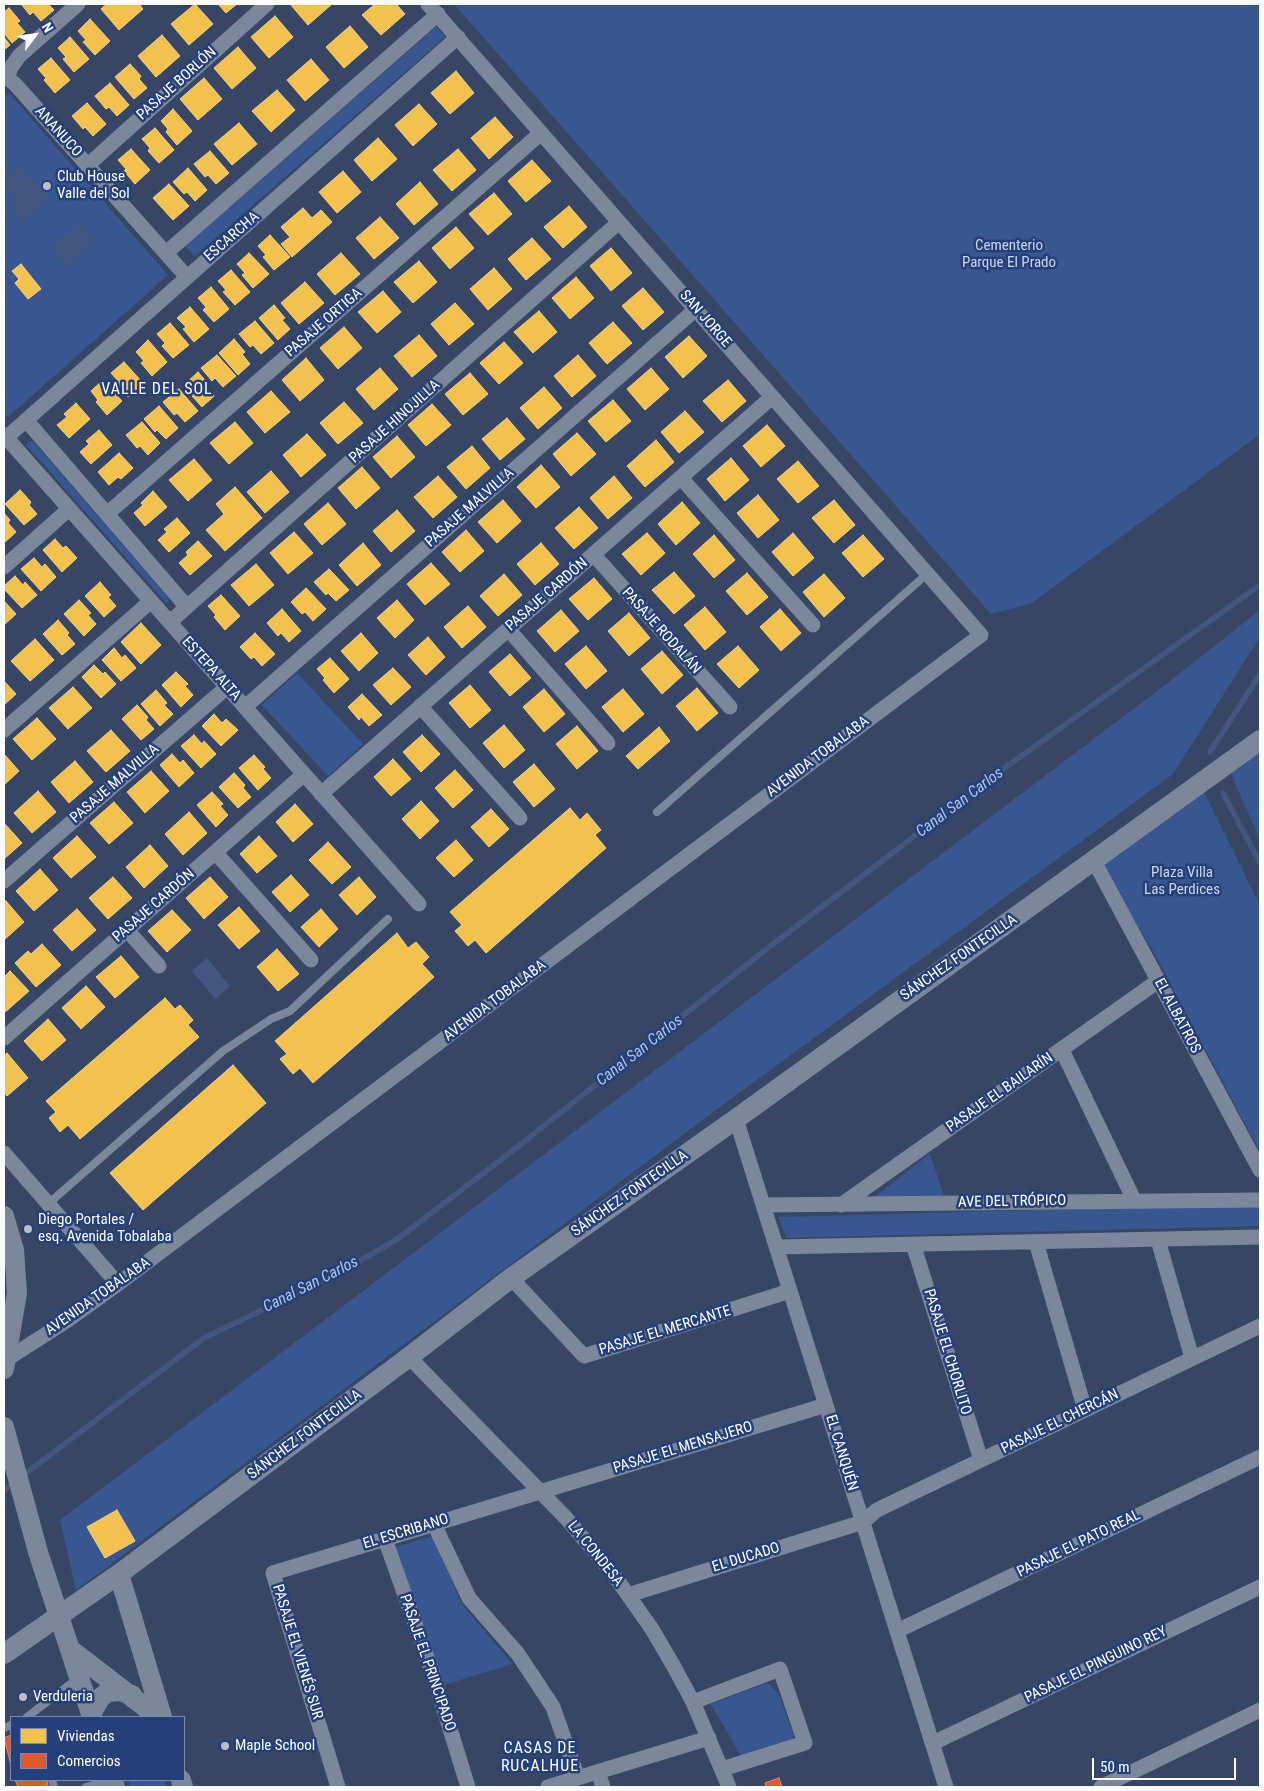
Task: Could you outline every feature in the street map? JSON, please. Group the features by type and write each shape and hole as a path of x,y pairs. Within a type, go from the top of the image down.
{"street":[{"path":"6,80 10,69 19,56 78,4"},
{"name":"PASAJE BORLÓN","path":"88,165 267,4"},
{"name":"SAN JORGE","path":"433,9 981,635"},
{"name":"ESCARCHA","path":"166,253 433,9"},
{"name":"ESCARCHA","path":"5,436 26,420 458,37"},
{"name":"ANANUCO","path":"6,80 15,84 187,276"},
{"name":"PASAJE ORTIGA","path":"107,514 541,132"},
{"name":"PASAJE HINOJILLA","path":"170,622 620,222"},
{"name":"PASAJE MALVILLA","path":"245,707 696,309"},
{"name":"PASAJE CARDÓN","path":"322,794 593,554 682,478 772,396"},
{"path":"26,420 187,606"},
{"name":"ESTEPA ALTA","path":"5,436 419,904"},
{"path":"682,478 813,625"},
{"path":"4,567 70,509"},
{"name":"PASAJE RODALÁN","path":"593,554 730,707"},
{"path":"4,730 151,601"},
{"path":"508,629 608,743"},
{"name":"AVENIDA TOBALABA","path":"4,1363 118,1284 981,635"},
{"name":"PASAJE MALVILLA","path":"4,881 227,687"},
{"path":"420,706 520,818"},
{"name":"SÁNCHEZ FONTECILLA","path":"4,1654 119,1574 511,1278 736,1119 1260,740"},
{"name":"PASAJE CARDÓN","path":"4,1038 304,774"},
{"path":"215,852 311,960"},
{"name":"EL ALBATROS","path":"1094,861 1260,1170"},
{"path":"127,930 159,966"},
{"name":"PASAJE EL BAILARÍN","path":"841,1205 1158,981"},
{"path":"1062,1050 1134,1200"},
{"name":"EL CANQUÉN","path":"736,1119 946,1787"},
{"path":"4,1153 118,1284"},
{"name":"AVE DEL TRÓPICO","path":"763,1206 1134,1200 1260,1200"},
{"path":"4,1216 10,1233 10,1267 16,1309 4,1363"},
{"path":"777,1247 1260,1237"},
{"path":"1158,1240 1192,1358"},
{"path":"1036,1242 1085,1410"},
{"name":"PASAJE EL CHORLITO","path":"913,1244 981,1460"},
{"name":"PASAJE EL MERCANTE","path":"511,1278 584,1356 790,1291"},
{"name":"PASAJE EL CHERCÁN","path":"863,1522 877,1510 1260,1326"},
{"name":"LA CONDESA","path":"409,1356 592,1547 628,1595 652,1629 693,1702 729,1787"},
{"name":"PASAJE EL MENSAJERO","path":"540,1491 826,1405"},
{"path":"4,1427 38,1552 92,1715"},
{"name":"PASAJE EL PATO REAL","path":"897,1631 1260,1457"},
{"name":"EL ESCRIBANO","path":"273,1574 540,1491"},
{"name":"EL DUCADO","path":"628,1595 863,1522"},
{"path":"434,1524 469,1598 518,1654 553,1707 578,1778"},
{"name":"PASAJE EL PRINCIPADO","path":"385,1539 434,1676 468,1787"},
{"path":"119,1574 162,1716"},
{"name":"PASAJE EL VIENÉS SUR","path":"273,1574 338,1787"},
{"name":"PASAJE EL PINGUINO REY","path":"933,1743 1260,1587"},
{"path":"71,1650 132,1695 157,1716"},
{"path":"693,1702 780,1669 805,1742 722,1769"},
{"path":"92,1715 96,1702 108,1692 118,1691 132,1695"},
{"path":"1101,1787 1260,1710"},
{"path":"548,1787 709,1738"},
{"path":"598,1772 603,1787"}],"lane":[{"path":"657,812 927,574"},
{"path":"48,1204 223,1051 270,1019 290,1010 388,919"},
{"path":"32,1716 80,1676"},
{"path":"86,1787 107,1781"}],"green space":[{"name":"Cementerio Parque El Prado","path":"454,4 1260,4 1260,434 1032,603 991,614"},
{"path":"436,27 445,37 195,256 185,246"},
{"name":"Club House Valle del Sol","path":"9,93 168,275 8,417 4,413 4,97"},
{"path":"32,440 170,599 166,603 26,445"},
{"path":"1260,610 1260,637 1173,774 712,1113 76,1590 60,1520 1156,692"},
{"path":"297,673 363,744 328,776 262,705"},
{"path":"1260,749 1260,840 1230,772"},
{"name":"Plaza Villa Las Perdices","path":"1204,792 1260,905 1260,1152 1154,953 1101,864"},
{"path":"930,1154 944,1196 869,1201"},
{"path":"1259,1204 1260,1226 787,1238 778,1217"},
{"path":"433,1536 461,1603 512,1664 444,1685 396,1547"},
{"path":"767,1683 778,1692 794,1736 789,1742 742,1758 711,1704"},
{"path":"128,1781 164,1781 167,1787 131,1787"}],"shaded area":[{"path":"19,165 49,199 22,223 9,208 16,201 4,187 4,178"},
{"path":"80,223 96,240 67,267 51,249"},
{"path":"207,958 230,986 215,999 192,971"}],"building: Viviendas":[{"path":"21,4 48,4 54,10 41,21 33,12 30,15"},
{"path":"107,4 139,4 143,9 119,30 101,9"},
{"path":"195,4 213,24 189,45 171,24"},
{"path":"218,4 237,4 226,13"},
{"path":"290,4 332,4 308,25"},
{"path":"375,4 396,4 405,14 381,35 362,15"},
{"path":"9,8 20,21 17,23 25,32 12,43 4,33 4,12"},
{"path":"275,16 293,37 269,58 251,37"},
{"path":"90,19 110,41 95,55 83,42 86,40 78,31"},
{"path":"350,26 368,47 344,68 326,47"},
{"path":"162,35 180,56 156,77 138,56"},
{"path":"4,37 10,45 4,50"},
{"path":"70,37 89,59 74,72 63,59 66,57 58,48"},
{"path":"238,47 256,68 232,89 214,68"},
{"path":"51,58 70,80 55,93 38,69"},
{"path":"311,59 329,80 305,101 287,80"},
{"path":"130,64 141,76 139,79 147,88 134,99 115,77"},
{"path":"456,71 474,93 450,114 431,93"},
{"path":"204,78 222,99 198,120 180,99"},
{"path":"110,83 129,105 117,116 109,107 106,109 95,96"},
{"path":"277,90 295,110 271,132 252,111"},
{"path":"87,103 106,124 93,136 85,127 83,129 72,116"},
{"path":"419,104 437,124 413,146 395,125"},
{"path":"173,109 192,131 177,145 166,132 168,129 161,121"},
{"path":"495,117 513,137 489,159 471,138"},
{"path":"239,123 257,144 232,165 214,144"},
{"path":"155,128 174,150 159,163 148,151 150,148 142,139"},
{"path":"378,138 397,159 372,181 354,160"},
{"path":"131,149 150,170 135,184 118,160"},
{"path":"458,149 476,170 452,191 433,170"},
{"path":"210,151 229,173 216,184 208,175 205,177 194,164"},
{"path":"532,160 551,181 526,202 508,181"},
{"path":"188,168 207,190 195,201 187,192 184,194 173,182"},
{"path":"343,171 361,192 337,213 319,192"},
{"path":"420,182 438,204 414,225 396,204"},
{"path":"169,184 189,206 173,220 153,198"},
{"path":"494,193 512,214 488,235 469,214"},
{"path":"569,206 587,227 563,248 544,227"},
{"path":"303,208 312,218 321,210 332,222 292,257 281,244 290,237 281,227"},
{"path":"380,217 399,238 374,259 356,238"},
{"path":"456,227 474,248 450,269 432,248"},
{"path":"270,235 290,257 274,270 263,257 266,255 258,246"},
{"path":"532,238 551,259 526,280 508,259"},
{"path":"611,248 632,273 611,291 590,266"},
{"path":"249,253 269,274 253,288 242,275 245,273 237,264"},
{"path":"341,253 360,274 335,295 317,274"},
{"path":"419,261 437,282 413,303 394,282"},
{"path":"21,264 41,289 28,299 15,283 19,279 12,271"},
{"path":"494,268 512,289 488,310 470,289"},
{"path":"231,270 250,292 235,305 223,292 226,290 218,281"},
{"path":"576,277 594,298 570,319 552,298"},
{"path":"305,282 324,303 299,324 281,303"},
{"path":"211,287 229,309 214,322 203,310 206,307 198,298"},
{"path":"643,288 664,312 643,330 622,306"},
{"path":"383,291 401,312 377,333 358,312"},
{"path":"455,303 474,324 449,345 431,324"},
{"path":"274,305 285,318 282,320 290,329 278,340 259,318"},
{"path":"190,307 209,329 194,342 183,329 186,327 177,318"},
{"path":"539,311 557,332 533,353 514,332"},
{"path":"255,321 274,343 261,354 253,345 250,347 239,334"},
{"path":"613,322 632,343 607,364 589,343"},
{"path":"170,323 189,345 173,358 162,346 165,343 157,334"},
{"path":"344,327 362,348 338,369 320,348"},
{"path":"419,335 437,356 412,377 394,356"},
{"path":"689,336 707,356 683,378 665,357"},
{"path":"234,339 245,352 242,354 250,364 238,375 219,353"},
{"path":"148,340 167,362 152,376 141,363 144,361 136,352"},
{"path":"504,342 523,363 499,384 480,363"},
{"path":"217,355 236,376 223,387 215,378 212,381 201,368"},
{"path":"578,355 596,376 572,397 554,376"},
{"path":"306,358 324,380 300,401 282,380"},
{"path":"124,362 143,383 128,397 111,373"},
{"path":"380,368 398,389 374,410 356,389"},
{"path":"651,368 669,389 645,410 627,389"},
{"path":"198,372 209,385 206,387 214,396 202,407 183,386"},
{"path":"470,373 488,394 463,415 445,394"},
{"path":"103,380 122,401 107,415 96,402 98,400 91,391"},
{"path":"728,380 746,401 722,422 703,401"},
{"path":"544,387 562,408 538,429 520,408"},
{"path":"179,389 198,411 185,422 177,413 174,415 163,402"},
{"path":"271,391 290,412 265,433 247,412"},
{"path":"613,400 631,421 606,442 588,421"},
{"path":"344,402 363,423 338,444 320,423"},
{"path":"76,403 90,419 69,438 57,425 67,417 64,414"},
{"path":"432,404 451,425 426,446 408,425"},
{"path":"159,406 178,428 166,439 157,430 155,432 144,419"},
{"path":"685,411 704,432 679,453 661,432"},
{"path":"507,418 525,439 500,460 482,439"},
{"path":"142,422 160,443 148,455 140,446 137,448 126,435"},
{"path":"235,422 253,443 229,464 210,443"},
{"path":"767,425 785,446 761,467 743,446"},
{"path":"99,430 112,445 91,464 80,452 89,444 86,441"},
{"path":"577,433 596,454 571,476 553,454"},
{"path":"307,434 326,455 301,477 283,455"},
{"path":"397,436 415,457 391,478 373,457"},
{"path":"656,440 674,462 645,487 627,466"},
{"path":"472,446 490,468 466,489 447,467"},
{"path":"119,453 133,468 121,479 118,477 109,485 98,472"},
{"path":"731,458 749,480 725,501 707,479"},
{"path":"194,459 212,480 188,501 169,480"},
{"path":"798,461 819,486 798,503 777,479"},
{"path":"541,465 560,487 536,508 517,487"},
{"path":"362,467 380,488 356,509 338,488"},
{"path":"271,471 289,492 265,513 247,492"},
{"path":"438,476 457,497 433,518 414,497"},
{"path":"614,476 632,498 608,519 590,498"},
{"path":"235,487 262,518 225,551 206,530 224,514 216,504"},
{"path":"20,490 31,502 29,505 37,514 24,525 5,504"},
{"path":"153,491 167,507 145,526 134,513 143,505 141,503"},
{"path":"758,495 779,520 758,538 737,513"},
{"path":"503,500 521,521 497,543 478,522"},
{"path":"834,500 855,525 834,543 812,518"},
{"path":"682,502 700,523 676,545 658,524"},
{"path":"328,503 346,524 322,545 304,524"},
{"path":"579,507 598,528 574,549 555,528"},
{"path":"397,510 415,531 391,552 373,531"},
{"path":"4,513 10,520 8,523 16,532 4,543"},
{"path":"177,518 190,533 169,552 158,540 167,532 164,529"},
{"path":"466,530 484,551 460,572 442,552"},
{"path":"294,532 313,553 288,574 270,553"},
{"path":"647,533 665,553 641,575 622,554"},
{"path":"793,533 814,558 793,576 772,552"},
{"path":"714,535 735,560 714,578 693,554"},
{"path":"863,535 884,559 863,577 842,553"},
{"path":"55,539 63,548 66,546 77,558 62,572 43,550"},
{"path":"198,541 212,556 190,575 179,563 188,555 186,552"},
{"path":"363,543 381,565 357,586 339,565"},
{"path":"541,543 559,564 535,585 517,564"},
{"path":"34,558 42,567 45,564 56,577 41,591 21,569"},
{"path":"431,563 450,584 425,605 407,584"},
{"path":"256,564 274,585 249,606 231,585"},
{"path":"329,569 349,590 336,601 328,593 326,595 314,582"},
{"path":"674,572 695,596 674,614 652,590"},
{"path":"747,573 768,597 747,615 726,591"},
{"path":"504,574 522,595 498,616 480,596"},
{"path":"824,574 845,598 824,617 803,592"},
{"path":"15,576 23,585 25,582 37,595 22,608 4,589 4,586"},
{"path":"594,578 612,599 588,620 569,599"},
{"path":"100,582 111,595 108,597 116,606 104,617 85,596"},
{"path":"306,588 326,609 313,621 305,612 302,614 291,602"},
{"path":"221,595 240,616 225,630 208,606"},
{"path":"79,600 91,613 88,615 96,624 84,636 64,614"},
{"path":"397,600 414,620 395,638 377,618"},
{"path":"4,601 16,614 4,625"},
{"path":"468,606 486,627 462,648 444,627"},
{"path":"705,607 726,632 705,650 684,625"},
{"path":"282,609 301,631 289,642 281,633 278,636 267,623"},
{"path":"780,609 801,633 781,651 760,627"},
{"path":"561,610 579,631 555,652 537,631"},
{"path":"629,613 650,638 629,656 608,631"},
{"path":"58,620 75,644 62,655 43,634"},
{"path":"141,623 161,645 141,664 121,642"},
{"path":"255,633 275,654 262,666 254,657 251,659 240,647"},
{"path":"361,633 378,653 359,671 341,651"},
{"path":"428,637 445,657 426,675 408,655"},
{"path":"35,639 54,660 30,681 11,661"},
{"path":"586,646 607,671 586,689 565,664"},
{"path":"738,646 759,670 739,688 717,664"},
{"path":"114,648 122,658 125,655 136,668 121,681 102,660"},
{"path":"662,651 683,675 662,694 641,669"},
{"path":"510,654 531,678 510,696 489,672"},
{"path":"330,658 349,679 334,693 317,669"},
{"path":"94,665 103,674 105,672 116,684 101,698 82,677"},
{"path":"393,668 411,687 391,705 373,685"},
{"path":"176,672 188,684 185,686 193,695 181,707 162,685"},
{"path":"4,681 16,694 4,705"},
{"path":"470,685 491,710 470,728 449,703"},
{"path":"73,687 92,708 68,729 49,708"},
{"path":"697,688 718,713 697,731 676,706"},
{"path":"544,689 565,714 544,732 523,707"},
{"path":"623,689 644,714 623,732 602,707"},
{"path":"156,690 167,703 164,705 173,714 160,726 141,704"},
{"path":"362,694 382,715 369,726 361,717 359,720 348,707"},
{"path":"137,705 148,717 146,720 154,729 141,740 122,719"},
{"path":"214,714 222,723 226,719 238,730 221,746 202,726"},
{"path":"37,718 56,739 32,760 13,739"},
{"path":"504,725 525,750 504,768 483,743"},
{"path":"577,726 598,751 577,769 556,744"},
{"path":"659,727 670,741 638,769 626,756"},
{"path":"111,730 130,751 106,772 87,751"},
{"path":"194,735 202,744 204,741 216,754 201,768 181,746"},
{"path":"422,735 440,754 421,772 403,752"},
{"path":"4,754 19,771 4,785"},
{"path":"172,754 180,763 183,760 194,773 179,787 160,765"},
{"path":"254,755 265,767 263,769 271,778 258,790 239,768"},
{"path":"393,759 411,779 391,796 374,777"},
{"path":"75,761 93,782 69,803 51,782"},
{"path":"534,764 555,789 534,807 513,782"},
{"path":"455,770 473,790 453,808 435,788"},
{"path":"151,771 169,791 145,813 127,792"},
{"path":"234,773 245,785 243,788 251,797 238,808 219,787"},
{"path":"38,791 56,812 32,833 14,813"},
{"path":"212,792 223,804 220,806 228,815 216,827 197,805"},
{"path":"421,801 439,821 420,839 402,819"},
{"path":"114,802 133,823 109,844 90,823"},
{"path":"295,804 313,824 293,842 276,822"},
{"path":"570,808 580,820 587,813 601,830 595,835 606,848 486,953 475,940 468,946 455,931 462,925 450,912"},
{"path":"491,809 509,829 489,847 471,827"},
{"path":"189,812 207,833 183,855 165,834"},
{"path":"4,823 22,843 4,859"},
{"path":"77,836 96,857 71,878 53,858"},
{"path":"259,836 277,856 257,873 240,854"},
{"path":"456,840 473,860 454,877 436,858"},
{"path":"328,842 351,867 332,884 309,860"},
{"path":"150,845 168,866 144,888 126,867"},
{"path":"40,869 58,890 34,911 16,891"},
{"path":"291,875 309,895 290,912 272,892"},
{"path":"113,877 132,898 108,919 89,898"},
{"path":"210,877 228,897 204,919 186,898"},
{"path":"359,877 376,897 357,915 339,895"},
{"path":"6,901 24,922 4,940 4,903"},
{"path":"239,907 260,931 239,949 218,925"},
{"path":"77,909 96,930 72,951 53,930"},
{"path":"321,909 338,929 319,947 301,927"},
{"path":"172,910 191,930 167,952 148,931"},
{"path":"397,933 408,948 416,942 429,957 422,964 434,977 313,1083 300,1068 293,1074 280,1059 287,1054 275,1041"},
{"path":"42,944 61,965 36,987 15,963 28,951 31,954"},
{"path":"277,949 299,974 278,991 257,967"},
{"path":"121,956 139,977 115,998 96,977"},
{"path":"10,971 29,991 4,1013 4,977"},
{"path":"86,986 105,1007 81,1029 62,1008"},
{"path":"165,998 175,1009 180,1005 193,1020 188,1025 199,1037 80,1139 68,1125 60,1132 49,1118 56,1112 46,1101"},
{"path":"48,1019 66,1040 42,1061 24,1041"},
{"path":"7,1053 28,1078 7,1096 4,1092 4,1056"},
{"path":"233,1065 266,1103 143,1210 110,1173"},
{"path":"117,1510 135,1541 105,1558 87,1527"}],"building: Comercios":[{"path":"10,1735 10,1761 4,1738"},
{"path":"779,1778 782,1787 766,1787 765,1783"},
{"path":"15,1781 47,1781 48,1786 18,1787"}],"waterway":[{"name":"Canal San Carlos","path":"21,1477 204,1338 339,1273 396,1240 511,1152 764,951 992,777 1260,585"},
{"path":"1210,752 1260,674"},
{"path":"1223,793 1260,863"},
{"name":"Canal San Carlos","path":"4,1490 14,1483"}],"place":[{"name":"Club House Valle del Sol","path":"47,186"},
{"name":"Diego Portales / esq. Avenida Tobalaba","path":"28,1229"},
{"name":"Verduleria","path":"23,1697"},
{"name":"Maple School","path":"225,1746"}],"district":[{"name":"VALLE DEL SOL","path":"157,390"},
{"name":"CASAS DE RUCALHUE","path":"540,1758"}]}
